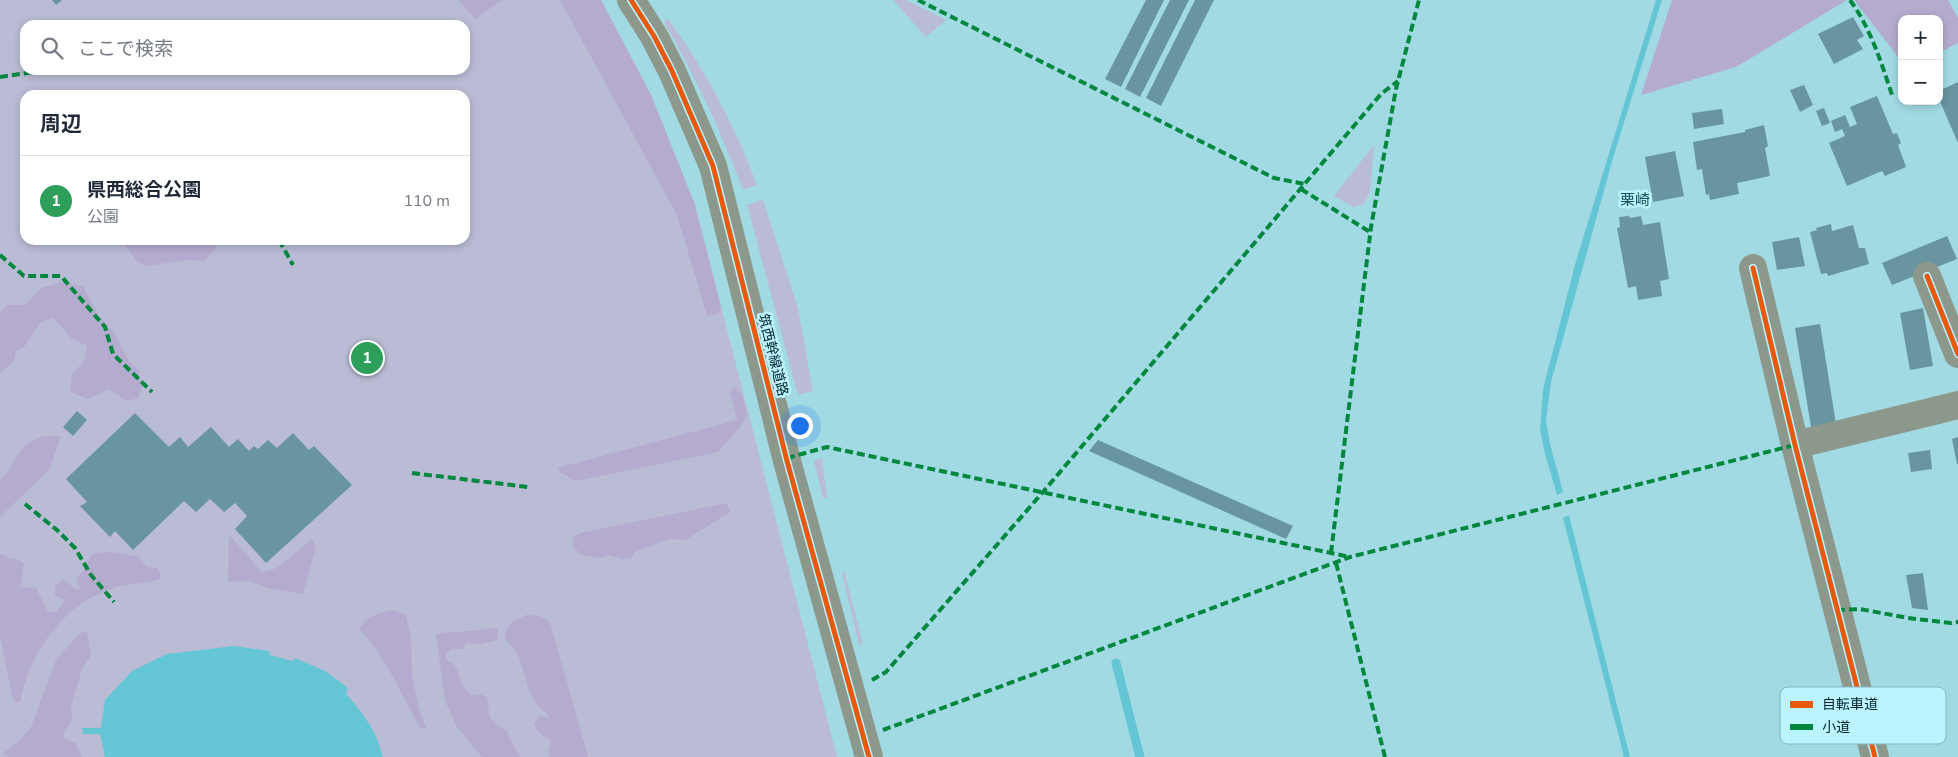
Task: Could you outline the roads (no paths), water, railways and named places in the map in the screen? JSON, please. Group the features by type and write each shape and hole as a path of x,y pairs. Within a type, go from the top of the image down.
{"street":[{"name":"筑西幹線道路","path":"631,0 654,36 672,71 713,166 787,462 869,757"},
{"path":"1753,268 1795,445 1857,687"},
{"path":"1927,276 1958,354"},
{"path":"1795,445 1958,405"},
{"path":"1872,744 1875,757"}],"water":[{"path":"1656,0 1662,0 1613,158 1551,382 1546,420 1550,444 1563,492 1557,495 1540,429 1543,389 1576,261"},
{"path":"1569,515 1630,757 1624,757 1563,518"},
{"path":"234,646 269,651 270,655 292,661 295,658 325,671 348,688 346,694 369,723 377,738 383,757 105,757 100,734 83,734 82,728 101,728 105,700 132,671 167,654"}],"waterway":[{"path":"1116,663 1140,757"}],"place":[{"name":"県西総合公園","path":"367,358"}],"district":[{"name":"栗崎","path":"1635,200"}]}
